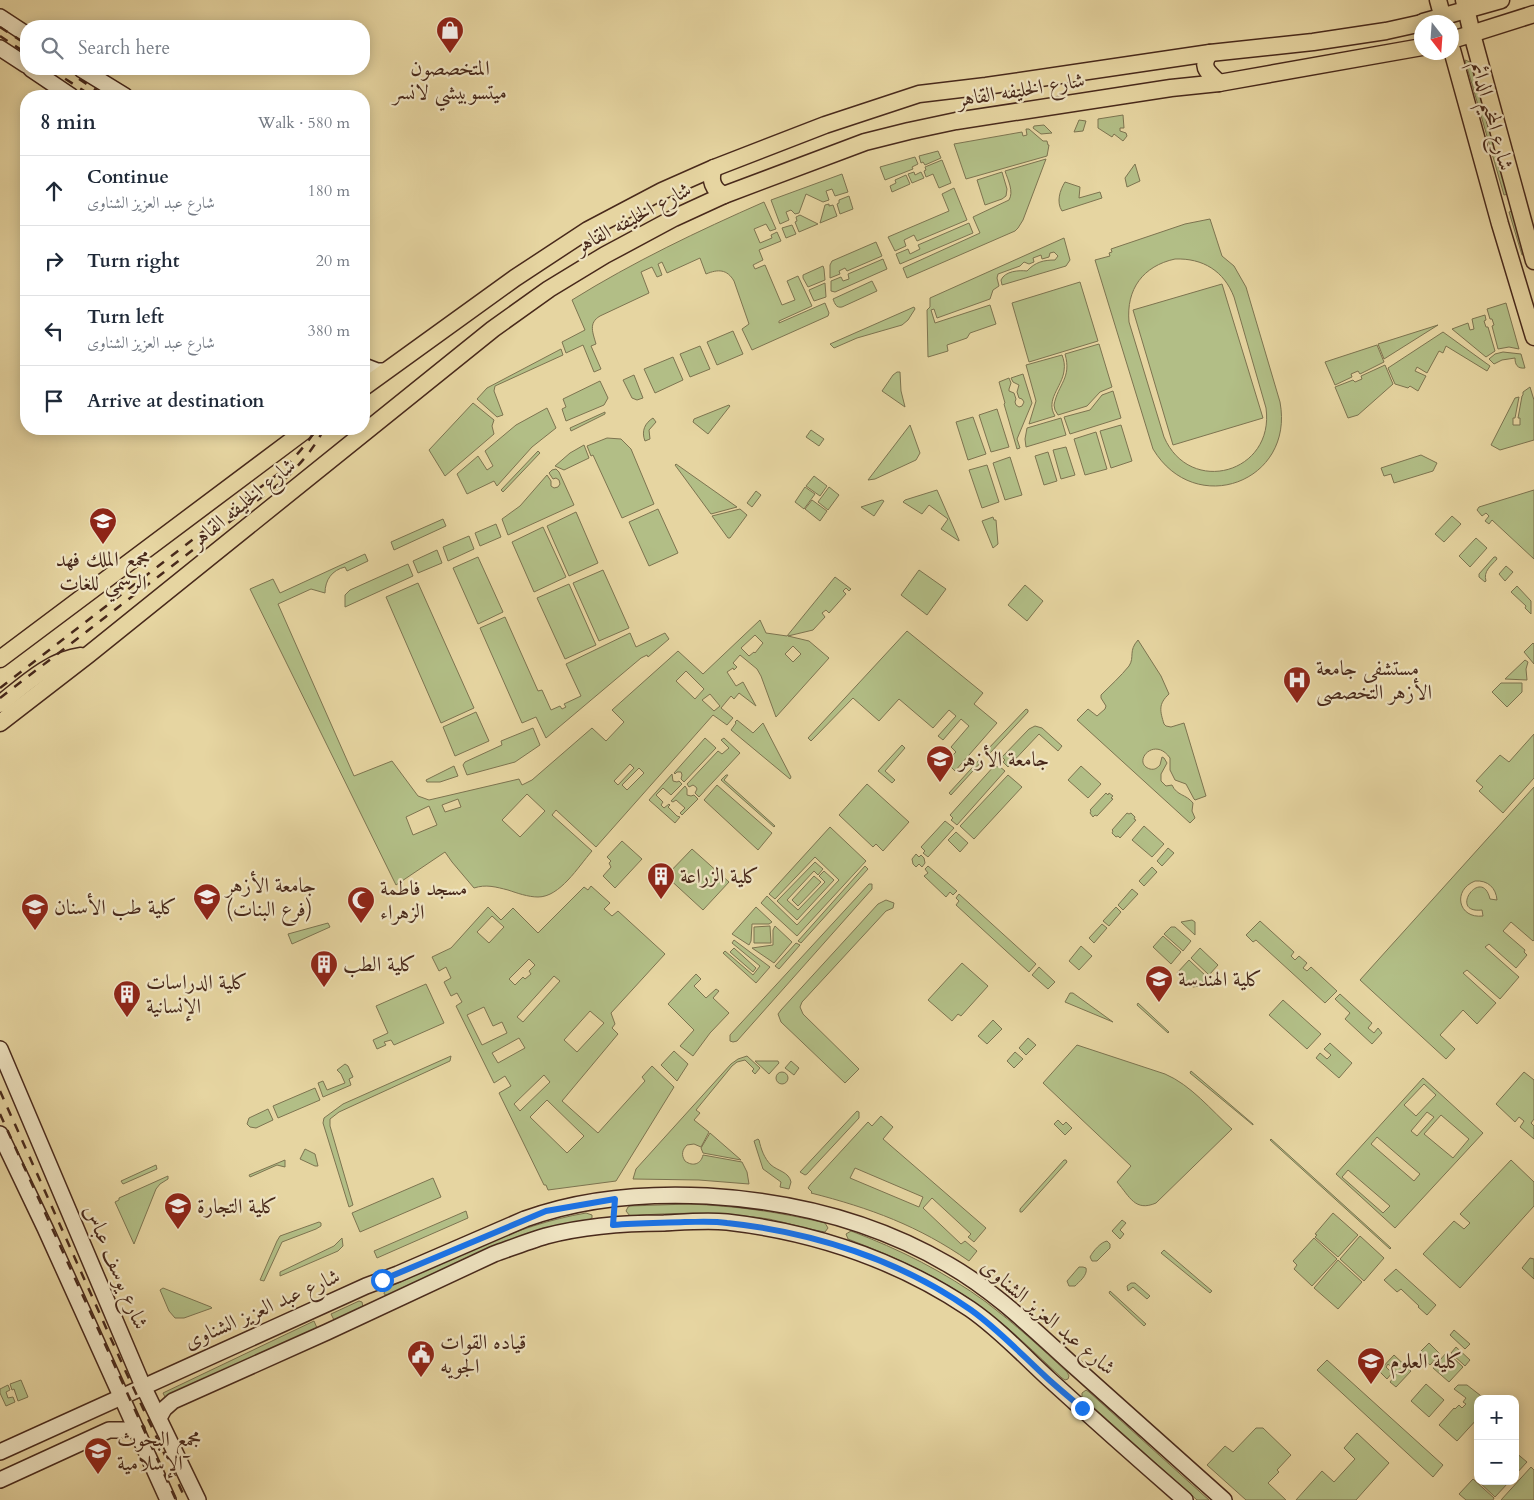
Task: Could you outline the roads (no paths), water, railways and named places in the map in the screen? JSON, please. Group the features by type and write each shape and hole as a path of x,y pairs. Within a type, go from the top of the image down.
{"main road":[{"path":"1438,0 1442,15"},
{"name":"شارع الخليفه القاهر","path":"1450,15 1465,5 1501,0"},
{"name":"شارع المخيم الدائم","path":"1465,5 1534,261"},
{"path":"1459,38 1534,14"},
{"name":"شارع الخليفه القاهر","path":"370,382 515,278 588,230 662,191 714,168 825,125 919,94 1210,53 1313,42 1414,25"},
{"name":"شارع الخليفه القاهر","path":"370,428 493,329 549,288 605,255 674,218 724,195 845,149 909,130 956,121 1171,88 1219,83 1414,48"},
{"path":"1210,53 1206,59 1206,68 1208,73 1219,83"},
{"path":"1171,59 1179,66 1180,72 1179,78 1171,88"},
{"name":"شارع المخيم الدائم","path":"1455,60 1534,337"},
{"path":"714,168 713,184 717,191 724,195"},
{"path":"662,191 670,193 678,203 678,211 674,218"},
{"path":"1513,267 1534,261"},
{"name":"شارع الخليفه القاهر","path":"0,666 6,655 299,435"},
{"name":"شارع الخليفه القاهر","path":"0,723 361,435"},
{"path":"0,704 48,668 66,659 88,654"}],"street":[{"path":"0,17 20,30"},
{"path":"0,48 20,61"},
{"path":"40,75 62,90"},
{"path":"91,75 115,90"},
{"path":"370,368 385,371"},
{"name":"شارع يوسف عباس","path":"0,1049 144,1386 198,1500"},
{"path":"0,1134 168,1500"},
{"name":"شارع عبد العزيز الشناوى","path":"0,1452 366,1286 546,1211 615,1199 660,1195 717,1197 754,1200 839,1218 874,1229 908,1244 962,1273 996,1297 1224,1500"},
{"path":"613,1225 615,1199"},
{"path":"829,1242 839,1218"},
{"name":"شارع عبد العزيز الشناوى","path":"159,1418 164,1409 173,1401 494,1254 521,1244 564,1232 613,1225 725,1222 803,1235 829,1242 862,1253 902,1270 945,1294 971,1310 1018,1348 1048,1378 1184,1500"},
{"path":"366,1286 376,1309"},
{"path":"317,1308 327,1332"},
{"path":"1067,1395 1084,1375"},
{"path":"94,1409 102,1411 108,1418 109,1430"},
{"path":"0,1480 109,1430 137,1430"}],"railway":[{"path":"0,27 20,40"},
{"path":"0,36 20,49"},
{"path":"59,75 83,90"},
{"path":"73,75 96,90"},
{"path":"0,688 279,473 304,447 312,435"},
{"path":"0,698 284,480 306,456 321,435"},
{"path":"0,1091 125,1370 186,1500"},
{"path":"0,1114 176,1500"}],"place":[{"name":"المتخصصون ميتسوبيشي لانسر","path":"450,54"},
{"name":"مجمع الملك فهد الرسمي للغات","path":"103,545"},
{"name":"مستشفى جامعة الأزهر التخصصى","path":"1297,704"},
{"name":"جامعة الأزهر","path":"940,783"},
{"name":"كلية الزراعة","path":"661,900"},
{"name":"جامعة الأزهر (فرع البنات)","path":"207,921"},
{"name":"مسجد فاطمة الزهراء","path":"361,924"},
{"name":"كلية طب الأسنان","path":"35,931"},
{"name":"كلية الطب","path":"324,988"},
{"name":"كلية الهندسة","path":"1159,1003"},
{"name":"كلية الدراسات الإنسانية","path":"127,1018"},
{"name":"كلية التجارة","path":"178,1230"},
{"name":"قياده القوات الجويه","path":"421,1378"},
{"name":"كلية العلوم","path":"1371,1385"},
{"name":"مجمع البحوث الإسلامية","path":"98,1475"}]}
